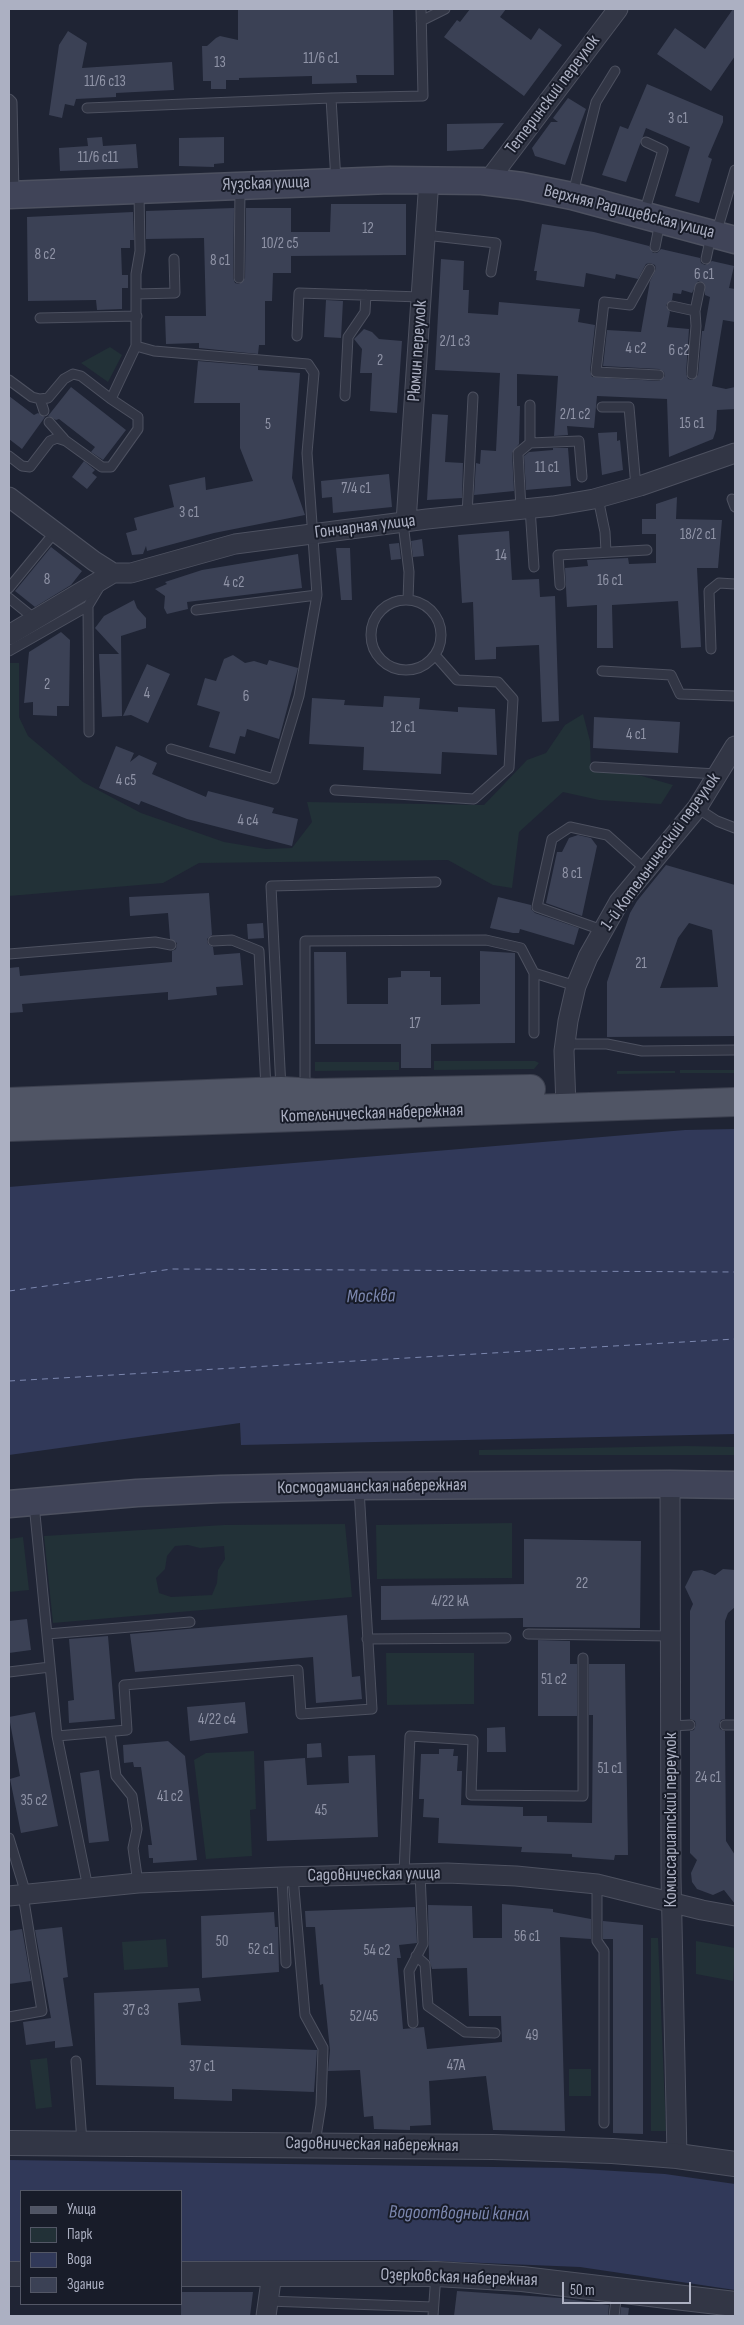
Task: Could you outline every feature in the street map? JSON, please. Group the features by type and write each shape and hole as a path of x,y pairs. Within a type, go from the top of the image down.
{"main road":[{"name":"Яузская улица","path":"11,195 336,181 429,179 488,181 522,186"},
{"name":"Верхняя Радищевская улица","path":"522,186 572,196 721,236"},
{"name":"Котельническая набережная","path":"9,1127 735,1089"},
{"name":"Котельническая набережная","path":"9,1102 284,1092 735,1102"},
{"name":"Космодамианская набережная","path":"9,1504 147,1492 358,1486 735,1485"}],"street":[{"name":"Тетеринский переулок","path":"488,181 618,9"},
{"name":"Рюмин переулок","path":"405,523 429,179"},
{"name":"Гончарная улица","path":"9,635 110,575 130,573 235,544 526,509 598,498 735,453"},
{"path":"9,496 110,575"},
{"name":"1-й Котельнический переулок","path":"566,1097 565,1044 576,986 602,930 619,902 697,808 735,746"},
{"name":"Комиссариатский переулок","path":"670,1484 672,1902 678,2156"},
{"name":"Садовническая улица","path":"19,1895 138,1884 288,1877 412,1873 516,1876 598,1884 735,1916"},
{"name":"Садовническая набережная","path":"9,2143 82,2142 493,2147 612,2151 678,2156 735,2164"},
{"name":"Озерковская набережная","path":"182,2274 436,2274 522,2279 735,2304"},
{"path":"267,2309 272,2274"}],"lane":[{"path":"87,108 423,96 421,9"},
{"path":"422,22 445,9"},
{"path":"572,196 596,102 615,71"},
{"path":"331,98 336,181"},
{"path":"9,99 12,102 11,195"},
{"path":"646,142 663,150 652,217 655,247"},
{"path":"706,260 721,236 735,170"},
{"path":"239,278 240,185"},
{"path":"112,399 136,346 136,274 140,250 138,189"},
{"path":"426,235 496,243 491,272"},
{"path":"137,294 175,293 174,258"},
{"path":"650,269 630,305 604,302 596,372 659,375"},
{"path":"692,374 696,326 695,311 700,287"},
{"path":"297,336 298,293 421,297"},
{"path":"345,396 348,337 365,312 366,295"},
{"path":"672,306 695,311"},
{"path":"40,318 137,316"},
{"path":"136,346 154,351 308,364 314,373 307,453 317,595 299,696 274,779 170,749"},
{"path":"9,380 32,397 40,399 48,398 64,379 73,374 81,376 138,417 138,429 111,467 102,467 66,441 50,422"},
{"path":"467,515 473,397"},
{"path":"40,399 44,411"},
{"path":"530,405 530,443"},
{"path":"602,406 629,407 636,487"},
{"path":"9,456 22,466 30,467 50,441 57,438 66,441"},
{"path":"534,567 518,453 530,443 579,441 582,477"},
{"path":"598,498 605,532 606,552"},
{"path":"405,523 409,572 408,600"},
{"path":"9,588 55,532"},
{"path":"560,585 558,555 647,550"},
{"path":"9,651 88,606 110,575"},
{"path":"711,649 709,591 719,583 735,584"},
{"path":"196,610 317,595"},
{"path":"9,598 35,620"},
{"path":"408,600 425,606 437,620 440,638 434,655 421,666 403,670 386,664 374,650 371,632 377,615 390,604 408,600"},
{"path":"88,606 88,732"},
{"path":"335,790 474,799 509,768 513,699 498,682 457,680 434,655"},
{"path":"602,671 671,675 680,694 735,696"},
{"path":"595,767 719,774"},
{"path":"697,808 717,821 735,828"},
{"path":"602,930 537,907 552,839 570,827 607,835 645,869"},
{"path":"284,1092 270,886 436,882"},
{"path":"213,941 232,940 259,951 284,1092"},
{"path":"284,1092 305,941 486,940 521,948 534,973 534,1033"},
{"path":"9,954 155,942 171,945"},
{"path":"534,973 576,986"},
{"path":"565,1044 607,1044 642,1051 735,1050"},
{"path":"57,1736 127,1730 124,1685 298,1670 301,1714 372,1709 358,1486"},
{"path":"34,1501 57,1736 88,1888"},
{"path":"47,1634 190,1622"},
{"path":"528,1634 671,1636"},
{"path":"367,1639 506,1638"},
{"path":"413,2024 409,1971 423,1944 412,1873 410,1736 473,1740 471,1795 583,1796 584,1658"},
{"path":"9,1672 50,1667"},
{"path":"671,1726 690,1725"},
{"path":"725,1725 735,1725"},
{"path":"110,1732 116,1776 132,1796 137,1829 133,1848 138,1884"},
{"path":"9,1838 42,2011 9,2017"},
{"path":"286,1964 288,1877"},
{"path":"288,1877 306,2014 323,2048 321,2105 314,2144"},
{"path":"598,1884 597,1941 604,1951 604,2123"},
{"path":"416,1956 425,1964 428,2006 465,2032 495,2033"},
{"path":"76,2061 82,2142"},
{"path":"267,2309 433,2312 436,2274"},
{"path":"614,2316 617,2289"}],"green space":[{"path":"110,347 122,355 108,382 81,363"},
{"path":"9,663 19,663 19,717 28,736 83,782 141,813 224,842 266,849 292,848 312,822 307,802 484,805 527,760 546,753 565,725 583,714 590,741 591,771 635,774 673,785 661,804 599,800 563,792 519,832 512,888 493,885 448,860 199,863 163,883 9,896"},
{"path":"434,1061 535,1061 539,1063 534,1069 434,1070"},
{"path":"315,1062 399,1062 399,1070 315,1071"},
{"path":"680,1070 735,1070 735,1073 680,1073"},
{"path":"617,1071 675,1071 675,1073 617,1074"},
{"path":"686,1446 735,1447 735,1455 479,1455 479,1450"},
{"path":"512,1523 512,1578 377,1579 376,1525"},
{"path":"345,1524 352,1597 53,1623 44,1536 224,1525","holes":["188,1545 200,1548 224,1546 225,1559 218,1570 217,1583 212,1595 171,1597 159,1593 156,1578 165,1569 167,1556 175,1546"]},
{"path":"23,1537 29,1590 9,1592 9,1539"},
{"path":"386,1653 474,1653 474,1704 387,1705"},
{"path":"254,1751 256,1809 250,1810 252,1856 206,1859 194,1760 206,1753"},
{"path":"651,1938 658,1938 666,2131 651,2131"},
{"path":"166,1939 168,1967 124,1970 122,1942"},
{"path":"696,1941 735,1948 733,1981 696,1974"},
{"path":"47,2058 52,2107 36,2109 30,2060"},
{"path":"569,2069 591,2069 591,2096 569,2096"}],"water":[{"name":"Москва","path":"735,1129 735,1434 241,1445 240,1423 9,1455 9,1187 685,1130"},
{"name":"Водоотводный канал","path":"9,2160 565,2168 665,2174 735,2184 735,2290 580,2267 411,2260 182,2261 182,2190 20,2190 20,2262 9,2262"}],"building":[{"path":"238,9 393,9 394,75 356,75 357,83 312,84 312,76 239,78 239,80 226,80 226,89 211,89 211,81 203,81 202,46 207,46 220,36 238,40"},
{"path":"470,9 506,9 500,17 531,40 539,28 562,45 524,96 444,37 457,20 460,22"},
{"path":"733,9 735,9 735,56 711,91 657,54 675,28 705,49"},
{"path":"68,31 87,43 82,68 172,62 174,90 116,93 116,97 76,99 74,106 65,104 62,118 49,115 59,45"},
{"path":"647,84 723,116 723,122 708,157 712,159 699,203 675,196 690,147 646,128 626,182 602,175 620,126 628,129"},
{"path":"568,98 586,109 565,165 535,156 532,148 551,122 558,122 553,118"},
{"path":"504,123 483,149 447,151 447,124"},
{"path":"102,137 103,146 136,144 138,168 60,171 59,148 88,146 87,138"},
{"path":"224,137 224,163 214,164 214,167 179,166 179,138"},
{"path":"331,204 406,204 406,255 291,256 291,273 273,273 272,301 265,301 265,345 259,345 258,354 199,348 199,343 166,344 165,316 206,316 204,238 146,239 146,211 234,208 233,278 235,283 239,284 245,278 246,208 291,208 291,232 330,232"},
{"path":"133,212 134,240 130,240 130,248 121,248 122,275 128,275 128,288 122,288 122,309 97,310 96,300 28,301 27,217"},
{"path":"542,224 594,232 649,246 653,253 657,253 661,249 700,258 701,263 705,265 712,261 734,266 729,288 735,289 735,322 723,320 712,386 726,389 735,387 735,409 717,410 716,430 713,439 669,457 667,399 597,396 594,428 567,426 568,435 554,436 558,376 517,374 517,406 520,406 519,444 512,453 514,491 474,495 476,463 480,464 481,450 496,451 500,373 435,370 441,259 464,261 463,290 469,290 468,313 498,315 499,302 580,309 578,322 595,325 590,371 592,377 659,381 665,376 664,372 659,369 603,366 607,330 641,332 650,281 656,269 655,265 646,264 638,279 616,274 615,279 586,273 584,287 536,280 537,271 534,271","holes":["698,281 704,283 705,295 710,297 704,331 702,331 698,375 692,380 688,379 686,374 689,329 667,327 670,312 666,305 672,300 673,293 681,294 682,290 692,293"]},
{"path":"326,300 343,301 341,338 324,337"},
{"path":"364,329 372,332 379,339 402,341 397,413 370,411 372,373 360,373 362,349 354,339"},
{"path":"198,361 258,366 258,370 300,373 292,478 305,515 214,533 147,551 146,546 143,554 132,555 126,533 137,530 134,518 174,507 169,485 205,477 206,490 253,481 240,448 240,403 194,403"},
{"path":"71,387 126,430 103,460 91,452 95,447 59,419 56,420 48,416"},
{"path":"9,396 34,415 38,413 45,417 22,449 9,439"},
{"path":"432,414 448,415 445,462 463,463 462,498 427,500"},
{"path":"617,432 617,441 620,440 623,470 602,475 598,433"},
{"path":"553,448 568,448 571,486 526,490 524,456 529,452 553,450"},
{"path":"84,461 95,470 92,473 97,477 87,489 72,477"},
{"path":"389,474 392,507 333,513 332,497 322,498 321,481"},
{"path":"677,497 676,519 722,520 718,568 697,568 701,647 681,648 678,601 612,605 613,648 597,648 597,605 567,607 565,568 588,566 587,560 628,558 629,564 656,563 656,534 642,534 642,519 656,519 656,504"},
{"path":"509,531 512,580 539,579 540,597 555,596 559,721 542,722 539,645 496,647 496,659 475,660 473,602 462,603 458,535"},
{"path":"422,539 424,556 413,557 411,541"},
{"path":"399,543 401,559 391,560 389,544"},
{"path":"51,547 82,571 71,585 35,607 15,591"},
{"path":"336,548 350,548 352,600 341,600"},
{"path":"298,554 302,588 187,602 188,609 167,614 164,608 165,596 155,589 167,584 165,582 202,570"},
{"path":"134,600 137,608 146,618 146,628 121,636 122,716 102,717 99,654 119,654 95,628 104,616"},
{"path":"61,632 70,640 69,706 57,706 57,716 33,715 33,702 24,703 29,652"},
{"path":"233,655 245,663 254,661 267,665 269,660 298,668 279,739 247,729 245,737 240,736 235,754 209,747 220,712 197,705 205,678 216,681 224,659"},
{"path":"147,664 170,674 148,723 131,715 123,716"},
{"path":"384,696 420,698 419,709 458,712 458,707 495,709 497,755 442,752 441,774 363,770 364,747 309,744 312,698 345,700 344,705 383,707"},
{"path":"594,717 680,722 678,753 593,748"},
{"path":"116,746 134,753 130,762 139,755 157,763 152,774 206,797 208,791 274,808 272,813 298,819 292,846 187,819 141,801 139,805 99,788"},
{"path":"578,835 591,838 597,846 582,916 546,903 557,852 562,852 569,838"},
{"path":"666,865 735,885 735,1036 607,1037 607,982 630,913 637,901","holes":["689,923 712,930 718,987 660,988 678,938"]},
{"path":"209,893 212,935 207,939 208,944 213,947 214,955 240,953 243,985 216,987 217,995 168,1000 168,992 22,1004 23,1012 9,1013 9,968 19,967 20,976 172,962 172,951 176,949 177,943 170,939 168,913 130,916 129,897"},
{"path":"498,897 531,905 531,909 535,913 579,928 574,945 520,929 519,933 513,933 490,928"},
{"path":"263,923 264,938 248,939 247,924"},
{"path":"480,951 515,953 515,1043 431,1044 431,1068 401,1068 401,1044 315,1044 314,952 346,952 347,1004 388,1004 388,978 401,977 401,971 430,971 430,977 441,977 441,1005 480,1004"},
{"path":"524,1539 641,1541 640,1628 523,1627 523,1618 381,1620 381,1586 524,1584"},
{"path":"723,1569 735,1570 735,1607 728,1613 725,1621 725,1719 721,1720 719,1725 720,1729 725,1731 726,1841 735,1855 735,1904 724,1890 713,1895 697,1889 692,1882 691,1873 697,1860 690,1853 690,1731 694,1730 696,1725 695,1721 690,1719 690,1611 693,1604 685,1587 693,1571 702,1570 715,1575"},
{"path":"347,1615 352,1677 360,1676 362,1699 316,1703 313,1657 135,1672 130,1634"},
{"path":"27,1619 31,1650 9,1653 9,1621"},
{"path":"108,1636 115,1719 69,1723 68,1701 74,1700 69,1639"},
{"path":"538,1640 570,1641 570,1664 577,1664 577,1716 538,1716"},
{"path":"589,1664 625,1664 628,1855 615,1855 614,1860 572,1857 572,1854 521,1852 522,1847 438,1843 439,1818 423,1817 424,1799 419,1799 421,1754 439,1754 439,1749 454,1749 453,1756 458,1756 457,1771 462,1771 461,1805 523,1807 523,1816 547,1816 547,1822 592,1823 593,1715 589,1715"},
{"path":"245,1702 248,1733 190,1741 187,1707"},
{"path":"35,1712 58,1826 21,1833 10,1779 20,1776 9,1717"},
{"path":"505,1727 506,1752 487,1752 487,1728"},
{"path":"168,1741 185,1756 197,1860 153,1863 153,1858 149,1858 148,1845 152,1845 141,1767 134,1767 133,1762 124,1763 123,1745"},
{"path":"321,1743 322,1757 307,1758 307,1744"},
{"path":"375,1755 378,1837 267,1841 264,1761 305,1758 307,1785 349,1783 348,1756"},
{"path":"99,1770 109,1841 89,1843 80,1773"},
{"path":"502,1904 553,1909 553,1912 591,1919 591,1939 560,1937 565,2131 493,2130 486,2076 429,2081 431,2125 410,2126 410,2130 374,2129 373,2116 364,2117 360,2070 328,2071 330,2050 323,1984 320,1985 315,1927 306,1927 305,1911 415,1907 417,1943 399,1945 401,1958 397,1958 403,2029 424,2027 427,2049 502,2042 501,2016 469,2016 467,1968 432,1969 429,1959 428,1905 472,1906 473,1938 502,1938"},
{"path":"274,1912 275,1927 278,1927 279,1972 202,1978 201,1916"},
{"path":"603,1921 643,1925 643,2134 613,2133 613,1939 603,1939"},
{"path":"62,1927 68,1977 63,1978 73,2046 55,2048 55,2041 26,2045 23,2022 51,2018 35,1930"},
{"path":"22,1929 31,1981 9,1984 9,1931"},
{"path":"199,1988 201,2001 178,2003 181,2045 317,2050 314,2092 232,2089 232,2101 174,2099 174,2087 96,2085 94,1993"},
{"path":"457,2291 560,2298 609,2305 608,2316 454,2316"},
{"path":"182,2292 253,2292 250,2316 181,2316"},
{"path":"621,2307 629,2308 628,2316 620,2316"}],"ferry route":[{"path":"9,1291 172,1269 735,1272"},
{"path":"9,1381 735,1339"}]}
